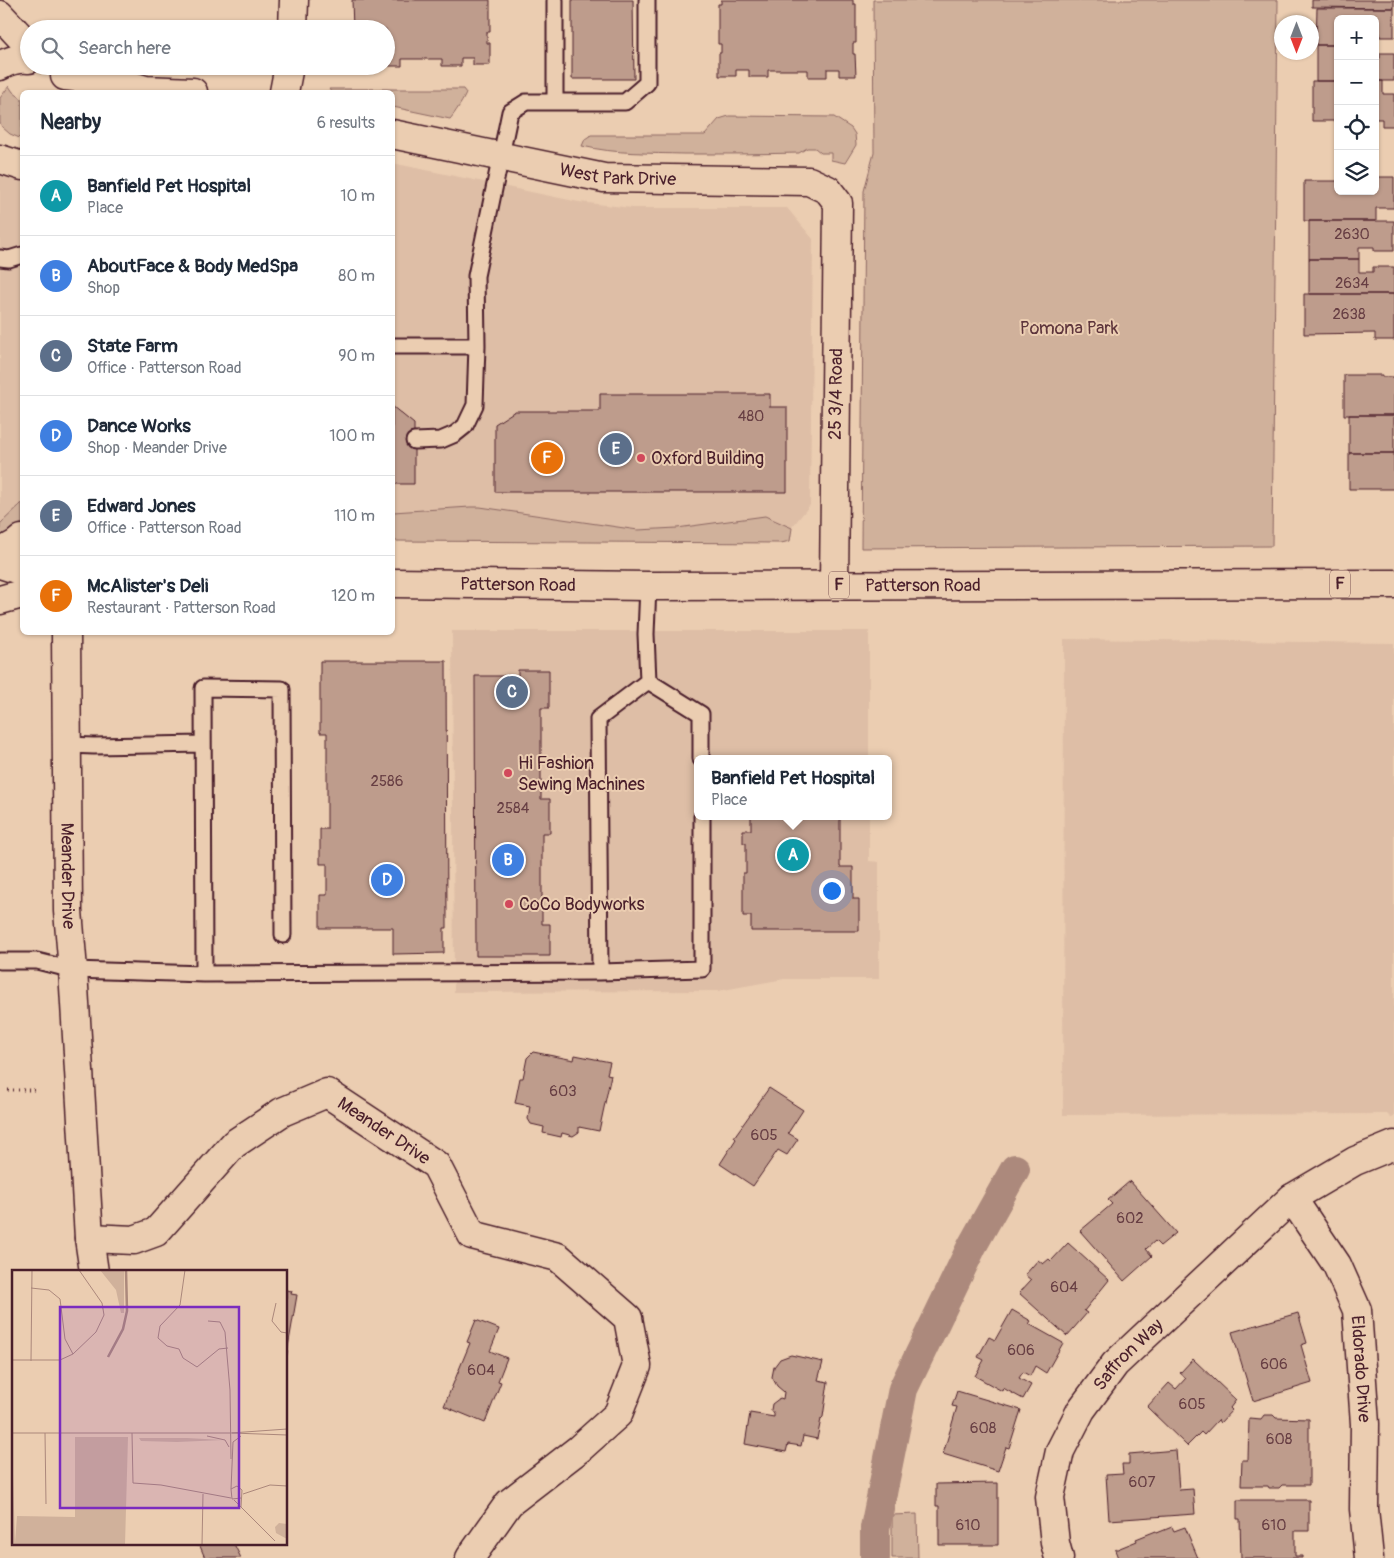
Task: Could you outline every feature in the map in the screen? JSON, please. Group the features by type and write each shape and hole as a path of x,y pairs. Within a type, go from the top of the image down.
{"street":[{"path":"293,20 294,0"},
{"path":"0,15 20,36"},
{"path":"0,66 20,60"},
{"path":"284,90 287,75"},
{"path":"64,78 119,82 139,90"},
{"name":"West Park Drive","path":"395,135 604,178 809,181 828,190 838,203"},
{"name":"25 3/4 Road","path":"834,585 838,203"},
{"path":"0,553 20,541"},
{"path":"0,564 20,570"},
{"name":"Patterson Road","path":"395,583 648,586 1394,584"},
{"path":"0,600 20,595"},
{"name":"Meander Drive","path":"66,635 68,911 88,1238 94,1270"},
{"name":"Meander Drive","path":"88,1238 134,1240 156,1232 234,1144 282,1112 327,1093 436,1165 472,1235 558,1257 628,1318 637,1366 618,1414 579,1449 509,1503 470,1558"},
{"name":"Saffron Way","path":"1059,1558 1055,1543 1050,1497 1060,1451 1081,1410 1115,1364 1292,1198 1356,1161 1394,1146"},
{"name":"Eldorado Drive","path":"1292,1198 1337,1265 1357,1310 1365,1424 1364,1509 1369,1558"}],"lane":[{"path":"555,0 555,102"},
{"path":"414,441 440,440 455,434 465,426 475,405 477,346 476,276 510,112 526,102 625,102 647,83 647,0"},
{"path":"0,258 10,259 20,256"},
{"path":"395,346 477,346"},
{"path":"648,586 646,634 648,680"},
{"path":"648,680 701,714 701,755"},
{"path":"600,972 598,719 648,680"},
{"path":"204,974 203,688 282,688 283,935"},
{"path":"68,746 203,744"},
{"path":"0,961 37,961 73,970 204,974 600,972 702,969 702,820"}],"path":[{"path":"8,1090 38,1090"}],"shaded area":[{"path":"0,159 20,165 20,538 0,540"},
{"path":"395,164 579,202 632,208 787,208 813,239 810,505 792,527 790,541 781,543 395,541"},
{"path":"452,631 869,631 869,755 694,755 694,820 869,820 869,861 879,862 879,979 784,979 718,991 454,992"},
{"path":"1064,639 1394,643 1394,1117 1391,1118 1387,1114 1063,1115"}],"green space":[{"name":"Pomona Park","path":"873,0 1278,0 1278,15 1274,15 1274,60 1277,60 1272,546 861,548 864,191 874,153"},
{"path":"9,86 20,97 20,138 10,134 0,123 0,98"},
{"path":"463,89 466,93 450,119 395,107 395,90 330,90"},
{"path":"729,116 834,117 851,128 855,134 856,145 845,163 831,160 831,153 821,153 815,148 807,148 799,153 684,154 620,152 582,146 585,139 591,135 705,135 719,119"},
{"path":"20,505 20,524 0,538 0,524"},
{"path":"480,507 638,530 677,528 765,516 792,528 790,541 781,543 395,541 395,512"},
{"path":"917,1514 918,1558 892,1558 892,1515"}],"building":[{"path":"352,0 490,0 490,32 487,32 487,43 490,43 490,65 473,65 473,58 461,58 461,66 442,66 442,59 402,59 402,66 395,66 395,20 353,20"},
{"path":"572,0 633,0 634,79 572,79"},
{"path":"721,0 853,0 853,4 856,4 856,43 853,43 853,54 855,54 856,76 839,76 839,69 827,69 827,77 808,77 808,70 768,70 768,77 749,77 749,70 736,70 736,76 719,76 721,44 718,44 718,4 721,4"},
{"path":"1312,0 1394,0 1394,8 1312,7"},
{"path":"1317,8 1394,8 1394,37 1380,37 1379,15 1334,15 1334,45 1319,45 1319,15 1317,15"},
{"path":"1319,45 1334,45 1334,81 1316,81 1316,60 1319,60"},
{"path":"1380,53 1394,53 1394,81 1379,81"},
{"path":"1312,81 1334,81 1334,121 1312,121"},
{"path":"1379,81 1383,81 1383,94 1394,94 1394,126 1382,126 1382,119 1379,119"},
{"path":"1379,177 1394,177 1394,208 1376,208 1376,221 1304,221 1304,181 1334,181 1334,195 1379,195"},
{"path":"1309,221 1394,221 1394,251 1374,251 1374,247 1359,247 1359,259 1309,259"},
{"path":"1309,259 1359,259 1359,272 1373,272 1373,267 1394,267 1394,294 1309,294"},
{"path":"1304,294 1394,294 1394,340 1375,340 1375,333 1304,334"},
{"path":"1344,375 1382,375 1382,377 1394,377 1394,415 1344,415"},
{"name":"Oxford Building","path":"600,394 770,394 770,407 787,407 787,492 495,492 495,424 515,411 600,411"},
{"path":"395,408 414,424 414,484 395,484"},
{"path":"1349,415 1394,415 1394,453 1349,453"},
{"path":"1349,453 1394,453 1394,489 1349,489"},
{"path":"320,661 446,661 447,928 444,928 444,953 393,954 393,928 320,928 320,895 327,895 327,864 320,864 320,829 327,829 327,733 320,733"},
{"path":"518,670 549,670 549,708 541,708 541,799 550,799 550,833 542,833 542,924 550,924 550,956 476,956 475,676 518,676"},
{"path":"751,820 840,820 840,867 853,867 853,899 859,899 859,931 751,931 751,916 743,916 743,873 746,873 746,843 743,843 743,830 751,830"},
{"path":"533,1052 574,1060 575,1055 610,1062 607,1074 611,1075 599,1131 579,1127 579,1132 573,1136 562,1133 561,1137 543,1133 544,1127 531,1124 528,1119 530,1106 515,1103 520,1078 523,1078 527,1058"},
{"path":"769,1088 803,1110 788,1133 798,1139 787,1155 778,1150 753,1186 720,1164 736,1139 734,1137"},
{"path":"1130,1181 1176,1233 1160,1246 1155,1241 1146,1249 1152,1256 1124,1281 1080,1231 1112,1204 1108,1200"},
{"path":"1068,1243 1109,1280 1084,1311 1087,1313 1067,1336 1019,1293 1031,1280 1025,1275 1038,1260 1043,1264 1049,1259 1051,1261"},
{"path":"288,1290 292,1291 291,1294 297,1295 288,1347"},
{"path":"1012,1310 1031,1321 1029,1324 1063,1343 1046,1373 1035,1366 1030,1376 1023,1372 1019,1378 1031,1385 1023,1399 1003,1388 1002,1391 975,1376 984,1360 978,1357 989,1337 995,1340"},
{"path":"1298,1313 1307,1343 1301,1345 1312,1383 1253,1401 1232,1332"},
{"path":"476,1320 499,1329 490,1351 507,1358 498,1381 501,1382 485,1423 444,1406 470,1343 467,1342"},
{"path":"791,1355 823,1362 818,1380 828,1382 823,1417 817,1439 803,1436 801,1446 788,1444 786,1452 745,1444 750,1413 774,1417 771,1410 772,1404 780,1398 783,1399 784,1392 777,1386 772,1377 774,1367 780,1359"},
{"path":"1193,1359 1236,1400 1230,1408 1232,1410 1220,1423 1218,1420 1204,1435 1201,1432 1187,1446 1147,1407 1169,1383 1176,1389 1186,1378 1180,1373"},
{"path":"957,1391 1021,1410 1009,1448 1006,1447 998,1471 943,1454 957,1407 952,1406"},
{"path":"1264,1415 1273,1415 1276,1418 1309,1419 1309,1485 1282,1485 1279,1488 1241,1486 1242,1460 1248,1460 1249,1418 1261,1419"},
{"path":"1176,1450 1179,1490 1193,1489 1195,1514 1109,1520 1106,1475 1123,1474 1122,1464 1129,1464 1129,1454"},
{"path":"998,1483 998,1545 939,1545 939,1506 936,1506 936,1484"},
{"path":"1237,1500 1309,1500 1309,1531 1295,1531 1295,1556 1302,1556 1302,1558 1241,1558 1240,1519 1237,1519"},
{"path":"1172,1527 1174,1531 1185,1527 1198,1558 1118,1558 1115,1550 1137,1541 1136,1539"},
{"path":"200,1546 235,1546 241,1558 205,1558"}],"waterway":[{"path":"875,1558 875,1528 903,1389 972,1246 1015,1169"}],"place":[{"name":"Edward Jones","path":"616,449"},
{"name":"McAlister's Deli","path":"547,458"},
{"name":"Oxford Building","path":"641,458"},
{"name":"State Farm","path":"512,692"},
{"name":"Hi Fashion Sewing Machines","path":"508,773"},
{"name":"Banfield Pet Hospital","path":"793,855"},
{"name":"AboutFace & Body MedSpa","path":"508,860"},
{"name":"Dance Works","path":"387,880"},
{"name":"CoCo Bodyworks","path":"509,904"}]}
